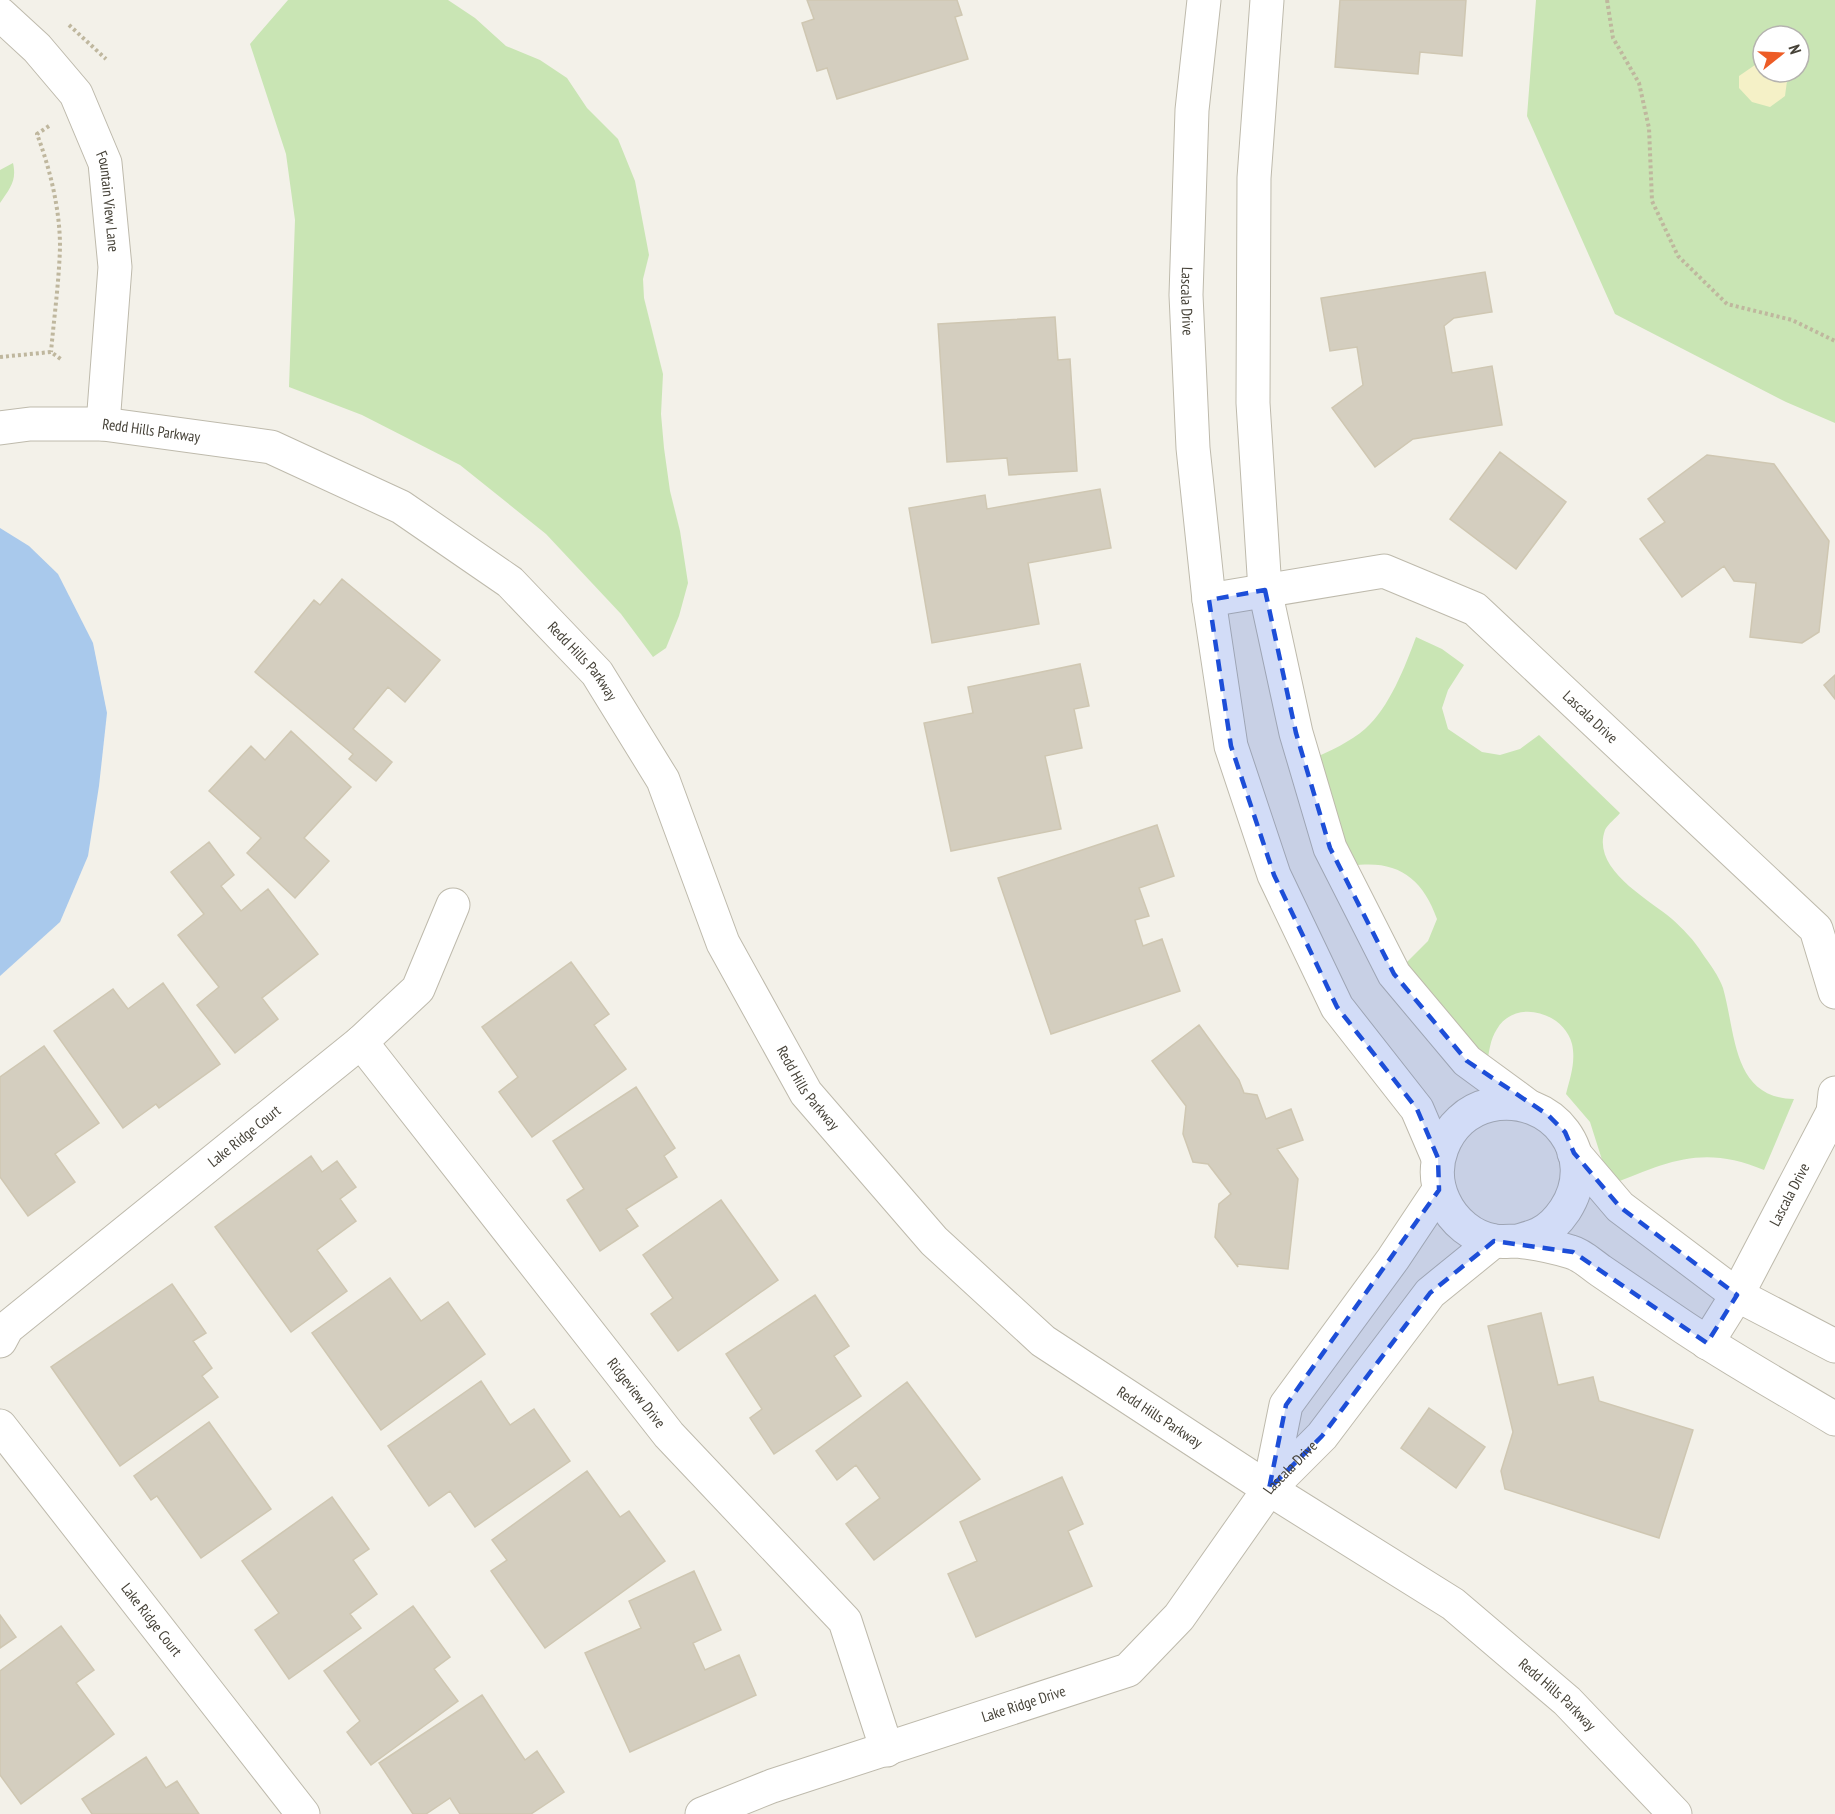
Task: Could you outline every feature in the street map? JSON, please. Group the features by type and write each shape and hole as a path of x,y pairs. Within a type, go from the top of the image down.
{"street":[{"name":"Lascala Drive","path":"1204,0 1192,110 1186,295 1193,448 1209,600 1231,746 1274,874 1337,1007 1417,1109 1438,1158"},
{"path":"1267,0 1254,178 1253,403 1265,590 1296,733 1330,848 1394,974 1467,1061 1527,1105 1548,1115 1564,1132 1574,1153 1620,1207 1737,1295 1835,1346"},
{"name":"Fountain View Lane","path":"0,14 37,48 76,94 105,163 115,267 103,424"},
{"name":"Redd Hills Parkway","path":"0,428 30,424 103,424 271,447 401,507 510,582 597,673 663,780 723,943 806,1093 934,1241 1043,1341 1269,1489 1453,1605 1567,1701 1675,1814"},
{"name":"Lascala Drive","path":"1209,600 1384,571 1474,609 1816,929 1835,992"},
{"name":"Lake Ridge Court","path":"0,1341 7,1328 361,1042 418,989 453,905"},
{"name":"Ridgeview Drive","path":"361,1042 669,1435 845,1621 887,1750"},
{"name":"Lascala Drive","path":"1707,1343 1737,1295 1833,1112 1835,1093"},
{"path":"1527,1105 1504,1102 1481,1107 1461,1119 1446,1137 1438,1158 1439,1190 1447,1208 1459,1223 1475,1234 1573,1252 1707,1343 1835,1419"},
{"path":"1506,1241 1540,1234 1558,1220 1571,1200 1577,1177 1574,1153"},
{"name":"Lascala Drive","path":"1269,1489 1286,1405 1393,1259 1439,1190"},
{"name":"Lascala Drive","path":"1269,1489 1322,1436 1430,1293 1506,1241"},
{"name":"Lake Ridge Court","path":"0,1426 303,1814"},
{"name":"Lake Ridge Drive","path":"702,1814 772,1786 1128,1670 1179,1617 1269,1489"}],"path":[{"path":"1607,0 1612,38 1639,83 1649,128 1652,201 1678,256 1726,304 1792,320 1835,341"},
{"path":"64,20 106,59"},
{"path":"50,125 37,134 54,193 60,246 51,352"},
{"path":"0,357 51,352 62,360"}],"highlighted area":[{"path":"1265,590 1296,733 1330,848 1394,974 1467,1061 1548,1115 1565,1132 1574,1153 1620,1207 1737,1295 1707,1343 1573,1252 1494,1241 1430,1293 1322,1436 1269,1489 1286,1405 1439,1190 1438,1158 1417,1109 1337,1007 1274,875 1231,746 1209,600"}],"green space":[{"path":"288,0 448,0 475,18 506,46 540,60 567,78 587,108 618,139 635,181 649,255 643,279 644,298 663,374 661,414 664,448 688,583 679,616 666,648 653,657 621,614 546,534 460,465 362,415 289,387 295,220 286,154 250,44"},
{"path":"1536,0 1835,0 1835,423 1786,402 1615,314 1527,116"},
{"path":"13,163 13,180 0,203 0,170"},
{"path":"1416,637 1442,649 1464,665 1448,690 1442,708 1448,729 1482,752 1500,755 1520,749 1539,735 1620,813 1605,830 1603,844 1606,857 1613,870 1636,892 1680,926 1714,970 1723,988 1735,1043 1748,1075 1759,1088 1774,1096 1794,1099 1764,1170 1742,1162 1703,1157 1668,1163 1610,1185 1590,1122 1566,1094 1572,1070 1573,1051 1567,1033 1559,1024 1550,1017 1538,1013 1515,1014 1505,1019 1495,1033 1487,1064 1404,965 1428,941 1437,919 1431,904 1424,892 1405,874 1381,865 1351,866 1312,759 1353,738 1374,720 1389,699"}],"sand":[{"path":"1751,68 1751,84 1787,84 1785,96 1770,107 1752,102 1739,88 1739,76"}],"water":[{"path":"0,528 29,546 58,574 93,643 107,713 88,856 60,922 0,976"}],"building":[{"path":"807,0 957,0 962,15 955,17 968,59 837,99 827,68 817,71 802,23 814,19"},
{"path":"1340,0 1466,0 1462,56 1420,52 1418,74 1335,67"},
{"path":"1485,272 1492,312 1454,318 1444,326 1452,373 1492,366 1502,425 1413,439 1375,467 1332,408 1363,385 1357,347 1330,351 1321,298"},
{"path":"1055,317 1058,360 1070,359 1077,471 1009,475 1007,458 947,462 938,324"},
{"path":"1500,452 1566,502 1516,569 1450,519"},
{"path":"1707,455 1774,464 1829,541 1819,632 1802,643 1750,637 1756,583 1734,581 1724,566 1682,597 1640,539 1665,522 1648,499"},
{"path":"1100,489 1111,548 1028,563 1039,624 932,643 909,508 985,495 987,509"},
{"path":"342,579 440,660 405,702 388,687 353,729 392,762 376,781 349,759 353,754 255,672 314,600 320,605"},
{"path":"1080,664 1089,706 1074,709 1082,748 1045,756 1061,829 951,851 924,723 973,713 968,687"},
{"path":"1835,675 1835,699 1824,685"},
{"path":"291,731 351,787 304,838 329,861 295,898 247,853 261,838 209,791 251,746 265,760"},
{"path":"1157,825 1174,876 1139,888 1149,916 1135,920 1143,946 1162,939 1180,991 1051,1034 998,878"},
{"path":"209,842 234,875 221,886 241,911 268,889 318,954 262,998 278,1019 235,1053 197,1005 219,987 178,935 204,914 171,872"},
{"path":"571,962 609,1014 594,1025 626,1069 532,1137 499,1092 518,1077 482,1027"},
{"path":"163,983 220,1064 159,1108 156,1104 123,1128 54,1031 113,989 128,1009"},
{"path":"1199,1025 1239,1080 1244,1093 1257,1095 1266,1119 1291,1109 1303,1140 1277,1149 1298,1179 1288,1269 1237,1264 1238,1267 1215,1237 1219,1204 1231,1194 1208,1164 1193,1162 1183,1134 1186,1106 1152,1061"},
{"path":"44,1046 99,1123 55,1154 75,1182 28,1216 0,1177 0,1077"},
{"path":"636,1087 675,1148 664,1156 677,1177 626,1209 638,1226 600,1251 567,1200 584,1189 553,1141"},
{"path":"311,1156 322,1172 337,1161 356,1187 340,1199 356,1221 317,1250 347,1291 291,1332 215,1227"},
{"path":"721,1200 778,1280 678,1351 651,1314 673,1298 643,1255"},
{"path":"390,1278 421,1321 448,1302 485,1354 381,1430 312,1333"},
{"path":"172,1284 206,1333 193,1341 212,1368 202,1376 218,1397 120,1466 51,1367"},
{"path":"815,1295 849,1346 834,1356 861,1396 774,1454 750,1418 762,1409 726,1354"},
{"path":"1541,1313 1558,1385 1593,1377 1599,1401 1693,1430 1659,1538 1505,1489 1501,1471 1513,1432 1488,1326"},
{"path":"481,1381 510,1425 534,1409 570,1461 475,1527 450,1491 429,1506 388,1446"},
{"path":"907,1382 980,1479 874,1560 846,1524 880,1498 856,1465 837,1480 816,1451"},
{"path":"1429,1408 1485,1447 1456,1488 1401,1448"},
{"path":"209,1422 271,1509 201,1558 157,1496 151,1500 134,1476"},
{"path":"587,1471 620,1517 629,1511 665,1561 545,1648 491,1571 507,1560 492,1540"},
{"path":"1062,1477 1083,1524 1068,1531 1092,1586 976,1637 948,1574 977,1561 960,1522"},
{"path":"332,1497 369,1549 353,1560 377,1594 350,1614 361,1628 289,1679 255,1630 279,1613 242,1561"},
{"path":"694,1571 721,1630 693,1643 705,1670 739,1655 756,1695 630,1752 585,1653 641,1628 629,1601"},
{"path":"413,1606 450,1657 434,1669 458,1701 371,1765 347,1732 360,1721 324,1671"},
{"path":"0,1615 16,1637 0,1648"},
{"path":"61,1626 94,1670 76,1683 114,1734 21,1804 0,1775 0,1671"},
{"path":"482,1695 525,1760 537,1751 564,1792 531,1814 460,1814 450,1798 426,1814 413,1814 379,1763"},
{"path":"146,1757 166,1788 177,1781 199,1814 92,1814 82,1799"}]}
